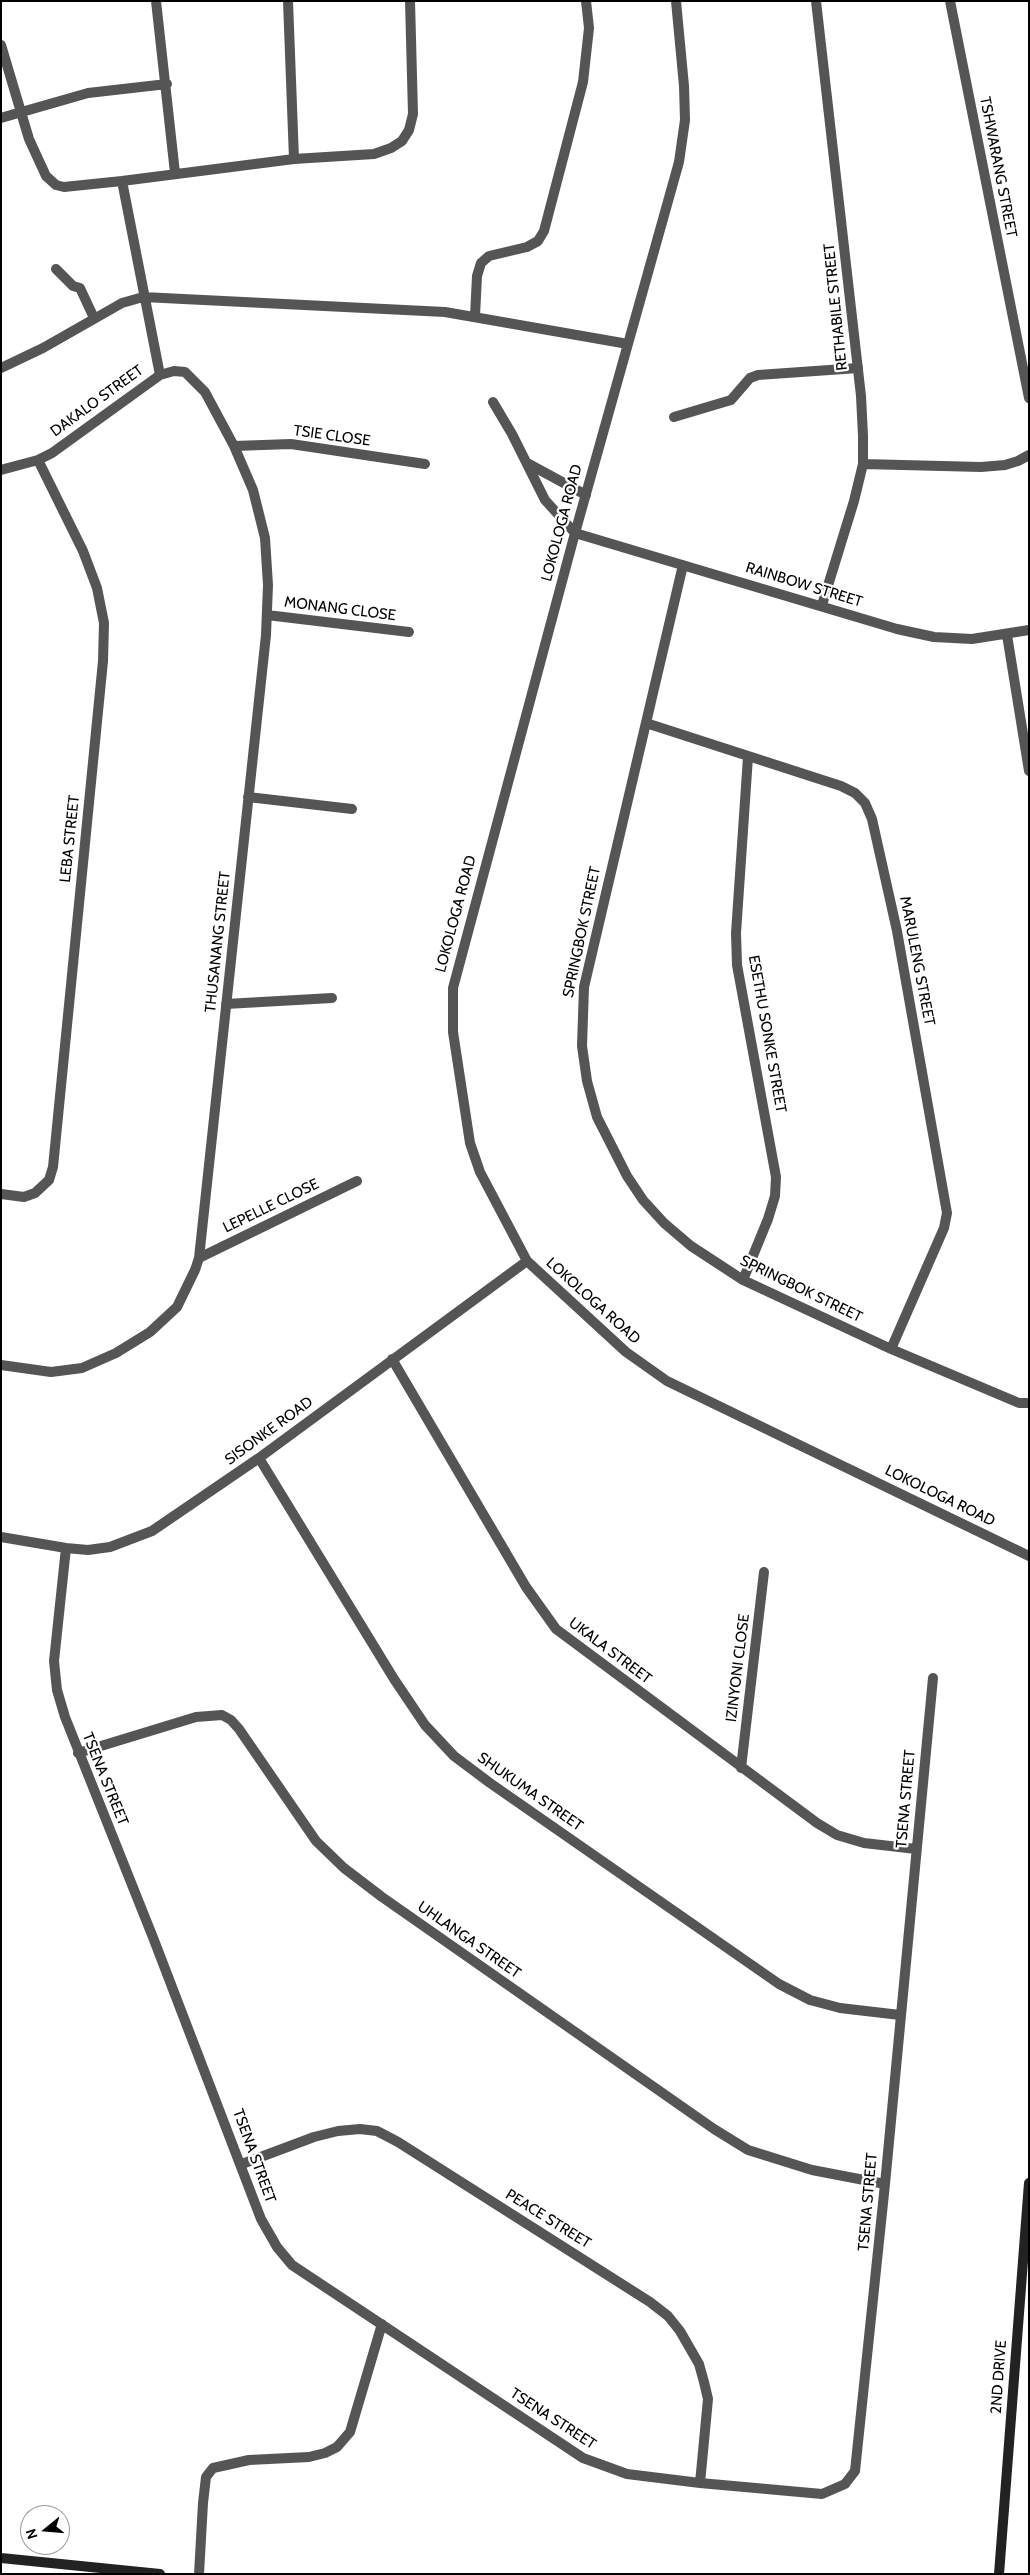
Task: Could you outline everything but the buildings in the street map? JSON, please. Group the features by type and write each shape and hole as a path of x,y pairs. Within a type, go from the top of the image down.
{"street":[{"path":"156,1 167,84 175,173"},
{"path":"288,1 294,159"},
{"path":"1,45 29,139 42,170 50,181 64,187 294,159 374,154 391,148 402,141 409,130 413,114 410,1"},
{"path":"475,316 477,276 481,263 489,256 526,246 538,240 544,231 583,82 589,28 586,1"},
{"name":"LOKOLOGA ROAD","path":"676,1 684,86 685,120 678,162 575,532 452,988 453,1032 470,1143 480,1172 527,1261 626,1352 667,1381 1029,1556"},
{"name":"RETHABILE STREET","path":"816,1 864,436 863,464 852,510 822,605"},
{"name":"TSHWARANG STREET","path":"950,1 1029,398"},
{"path":"1,118 88,94 167,84"},
{"path":"122,181 160,375"},
{"path":"56,269 73,286 80,288 94,318"},
{"path":"1,368 43,348 94,318 143,296 445,312 628,344"},
{"path":"674,417 731,400 750,378 758,375 858,368"},
{"name":"DAKALO STREET","path":"1,470 38,460 160,375 174,371 185,372 205,392"},
{"name":"THUSANANG STREET","path":"1,1365 50,1372 82,1368 116,1353 150,1332 177,1307 199,1258 267,615 268,585 265,538 253,490 234,446 205,392"},
{"path":"493,402 545,500 575,532"},
{"name":"TSIE CLOSE","path":"234,446 291,444 425,464"},
{"path":"863,464 981,467 1018,462 1029,455"},
{"name":"LEBA STREET","path":"1,1194 24,1197 35,1193 49,1180 53,1167 103,661 104,623 97,588 84,551 38,460"},
{"path":"527,463 586,494"},
{"name":"RAINBOW STREET","path":"575,532 897,629 934,637 972,638 1007,635 1029,630"},
{"name":"SPRINGBOK STREET","path":"684,565 584,987 582,1046 587,1081 597,1117 627,1176 644,1200 664,1223 691,1246 743,1280 891,1349 1024,1403"},
{"name":"MONANG CLOSE","path":"267,615 409,632"},
{"path":"1007,635 1025,732 1029,771"},
{"name":"MARULENG STREET","path":"646,723 841,786 855,793 865,803 872,819 897,931 947,1214 944,1228 891,1349"},
{"name":"ESETHU SONKE STREET","path":"743,1280 768,1219 775,1196 776,1177 737,965 736,933 748,757"},
{"path":"248,798 352,808"},
{"path":"226,1004 332,998"},
{"name":"LEPELLE CLOSE","path":"199,1258 357,1181"},
{"name":"SISONKE ROAD","path":"1,1537 88,1550 110,1547 152,1531 259,1458 527,1261"},
{"name":"UKALA STREET","path":"392,1359 526,1587 556,1629 741,1768 837,1835 864,1843 916,1849"},
{"name":"SHUKUMA STREET","path":"259,1458 394,1679 425,1725 454,1756 498,1789 779,1984 810,2000 840,2008 900,2015"},
{"name":"TSENA STREET","path":"66,1548 54,1661 57,1690 78,1753 242,2164 261,2218 277,2247 292,2265 583,2458 627,2474 700,2483 822,2494 839,2488 851,2479 857,2461 886,2184 900,2015 933,1678"},
{"name":"IZINYONI CLOSE","path":"741,1768 764,1572"},
{"name":"UHLANGA STREET","path":"78,1753 196,1716 222,1715 239,1729 316,1841 344,1868 382,1897 714,2129 748,2150 812,2170 886,2184"},
{"name":"PEACE STREET","path":"242,2164 314,2137 338,2131 360,2129 376,2131 398,2142 650,2302 668,2316 680,2331 699,2364 704,2382 708,2406 700,2483"},
{"name":"2ND DRIVE","path":"999,2574 1029,2183"},
{"path":"199,2574 202,2503 206,2477 213,2468 248,2460 309,2457 326,2453 337,2447 350,2432 382,2324"},
{"path":"1,2558 160,2574"}]}
